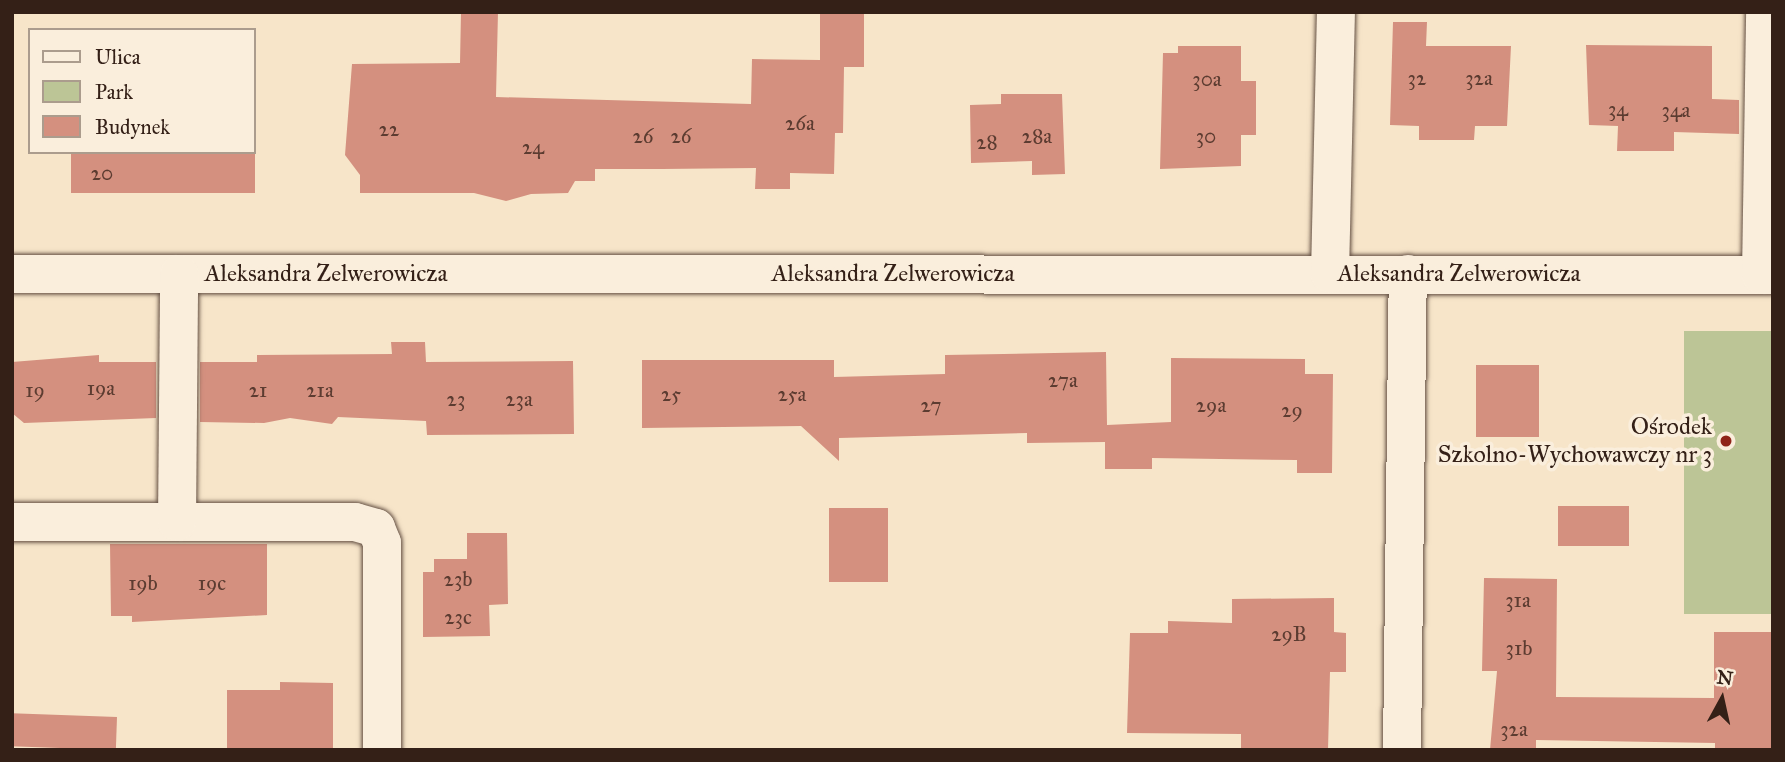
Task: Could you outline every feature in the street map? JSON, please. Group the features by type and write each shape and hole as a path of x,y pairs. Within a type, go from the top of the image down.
{"street":[{"path":"1330,274 1336,12"},
{"path":"1765,12 1767,275"},
{"name":"Aleksandra Zelwerowicza","path":"12,274 1767,275"},
{"path":"177,522 179,274"},
{"path":"1402,750 1408,274"},
{"path":"12,522 355,522 376,528 382,543 382,750"}],"green space":[{"name":"Ośrodek Szkolno-Wychowawczy nr 3","path":"1684,331 1773,331 1773,614 1684,614"}],"building":[{"path":"461,12 498,12 496,97 751,104 752,59 820,60 820,12 864,12 864,67 844,67 843,133 835,133 834,174 790,173 790,189 755,189 756,168 595,169 595,181 575,181 568,193 531,194 506,201 474,193 360,193 360,175 345,155 352,64 460,63"},
{"path":"1393,22 1427,22 1426,46 1511,46 1507,126 1475,126 1474,140 1419,140 1419,126 1390,125"},
{"path":"1586,45 1712,46 1712,99 1739,100 1739,134 1674,132 1674,151 1617,151 1618,126 1589,125"},
{"path":"1178,46 1241,46 1241,81 1256,81 1256,135 1241,135 1241,166 1160,169 1163,53 1178,53"},
{"path":"1001,94 1062,94 1065,174 1032,175 1032,161 971,163 970,105 1001,104"},
{"path":"71,154 255,154 255,193 71,193"},
{"path":"391,342 425,342 426,362 573,361 574,434 427,435 426,421 338,417 332,424 290,418 264,423 200,422 200,362 257,362 257,355 392,354"},
{"path":"1106,352 1107,425 1171,422 1171,358 1305,359 1305,374 1333,374 1332,473 1297,473 1297,460 1152,458 1152,469 1105,469 1105,442 1027,443 1027,433 839,438 839,461 801,426 642,428 642,360 834,360 834,377 945,374 945,355"},
{"path":"99,355 99,362 156,362 156,418 24,423 12,413 12,362"},
{"path":"1476,365 1539,365 1539,437 1476,437"},
{"path":"1558,506 1629,506 1629,546 1558,546"},
{"path":"829,508 888,508 888,582 829,582"},
{"path":"467,533 507,533 508,604 489,605 490,636 423,637 423,572 434,572 434,559 467,559"},
{"path":"110,544 267,544 267,615 132,622 132,616 111,616"},
{"path":"1484,578 1557,579 1556,697 1714,698 1714,632 1771,632 1773,750 1715,750 1715,743 1536,740 1536,750 1490,750 1497,671 1482,671"},
{"path":"1334,598 1334,632 1346,633 1346,672 1330,672 1328,750 1241,750 1241,734 1127,733 1130,633 1168,633 1168,621 1232,623 1232,599"},
{"path":"280,682 333,683 333,750 227,750 227,690 280,690"},
{"path":"12,713 117,717 116,750 12,746"}],"place":[{"name":"Ośrodek Szkolno-Wychowawczy nr 3","path":"1726,441"}]}
